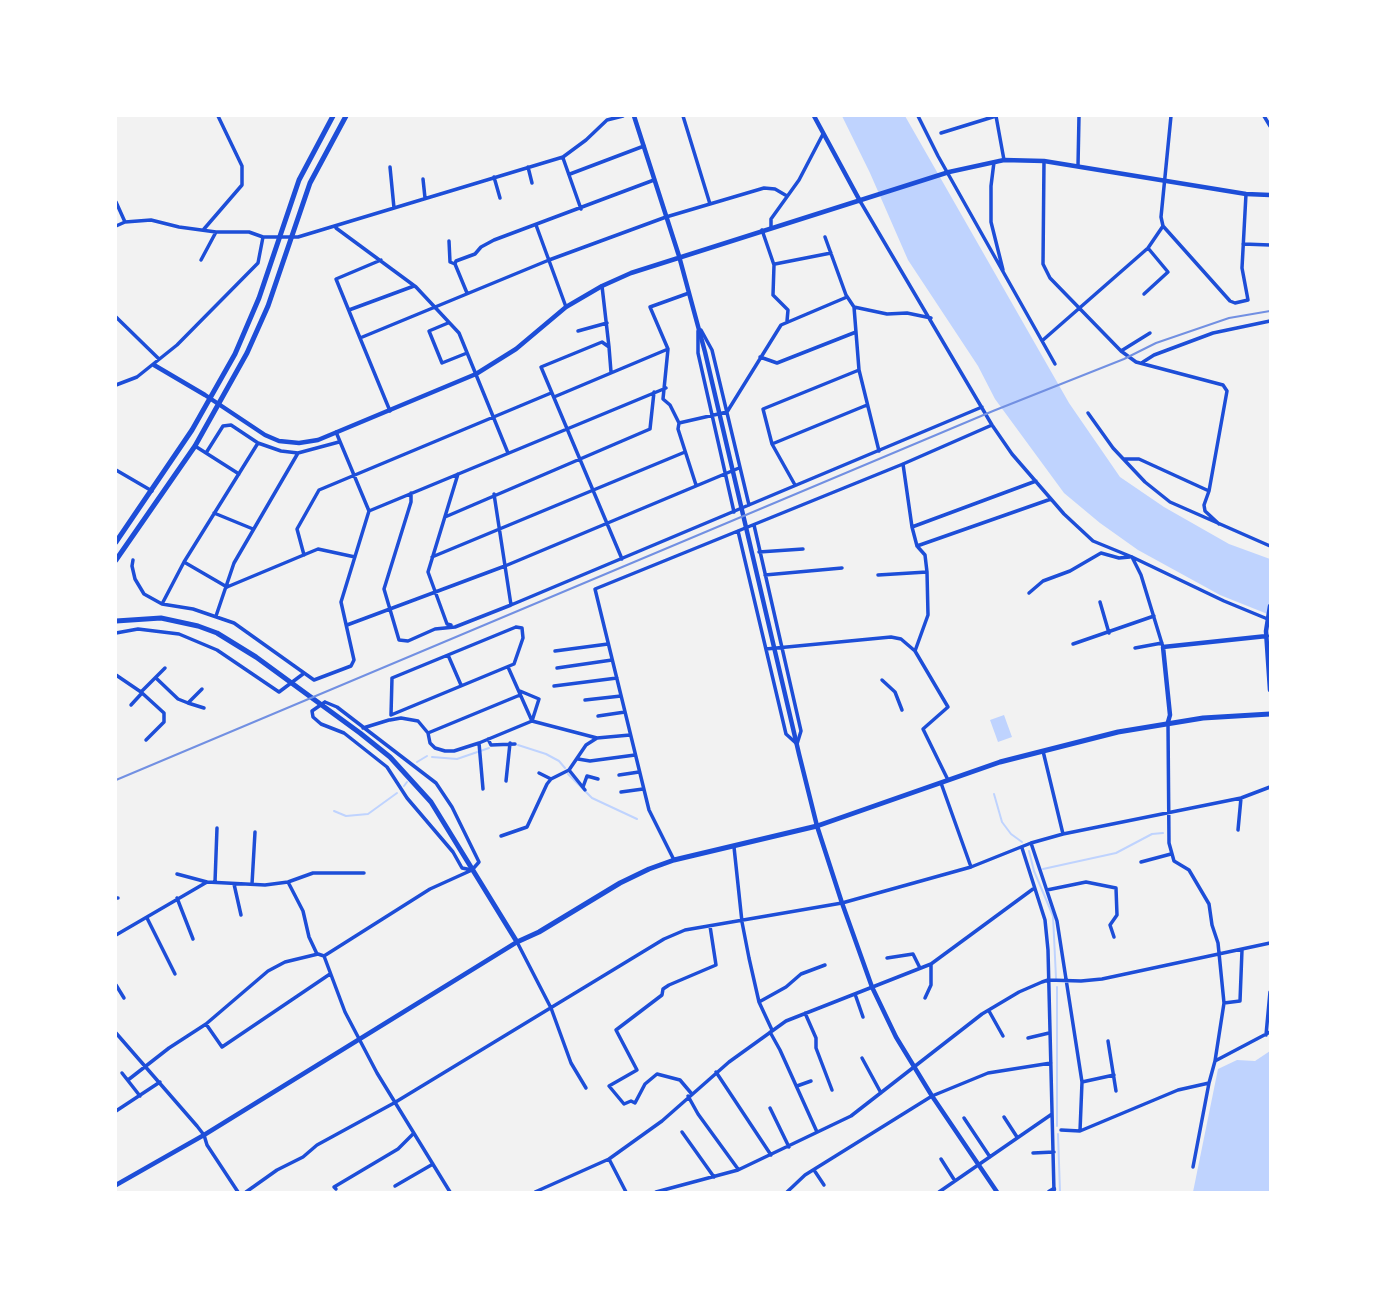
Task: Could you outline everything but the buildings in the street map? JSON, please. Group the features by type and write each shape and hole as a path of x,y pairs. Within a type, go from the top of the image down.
{"highway":[{"path":"116,542 211,400 250,323 299,180 332,116"},
{"path":"116,560 195,446 247,353 263,317 315,172 346,116"},
{"path":"116,621 161,618 198,626 227,638 390,757 432,802 517,942 539,932 620,883 674,860 817,827 944,782 1043,751 1118,732 1168,722 1270,714"}],"street":[{"path":"204,229 242,185 242,166 218,116"},
{"path":"116,226 125,222 151,220 216,232 248,232 263,237 298,237 563,157 586,141 607,120 623,116"},
{"path":"634,116 698,325 817,827 842,903 872,987 896,1037 997,1192"},
{"path":"683,116 710,204"},
{"path":"814,116 992,425 1012,454 1064,514 1093,541 1212,596 1268,618"},
{"path":"918,116 947,173 1055,364"},
{"path":"941,133 996,116 1004,160"},
{"path":"1078,166 1079,116"},
{"path":"1171,116 1161,217 1163,226 1230,301 1235,303 1248,300 1242,268 1246,194"},
{"path":"1264,116 1270,126"},
{"path":"771,228 771,219 799,180 823,134"},
{"path":"570,174 644,146"},
{"path":"563,157 581,209"},
{"path":"154,365 265,435 279,441 299,443 336,432 477,374 516,349 566,307 602,286 679,257 947,173 1004,160 1044,161 1246,194 1270,195"},
{"path":"1044,161 1043,264 1050,278 1078,309 1136,362 1223,385 1227,391 1209,491 1204,505 1205,511 1219,524"},
{"path":"994,162 991,222 1004,276"},
{"path":"390,167 394,208"},
{"path":"528,167 532,183"},
{"path":"494,177 500,198"},
{"path":"424,178 425,198"},
{"path":"455,264 494,240 654,180"},
{"path":"360,338 549,260 666,217 764,188 775,189 787,196"},
{"path":"116,202 125,222"},
{"path":"536,225 566,307"},
{"path":"1042,340 1148,248 1163,226"},
{"path":"335,227 414,286 459,332 508,453"},
{"path":"762,230 774,265 773,295 788,310 787,321"},
{"path":"201,260 216,232"},
{"path":"116,385 138,377 177,345 258,263 263,237"},
{"path":"825,237 847,297 854,307 859,370 879,451"},
{"path":"449,241 450,262 455,264 467,293"},
{"path":"1243,244 1270,245"},
{"path":"1144,294 1168,272 1148,248"},
{"path":"774,265 831,253"},
{"path":"382,260 336,279 390,411"},
{"path":"349,310 414,286"},
{"path":"602,286 611,372"},
{"path":"689,293 650,307 668,349 663,399 670,405 679,423 678,429 696,485"},
{"path":"679,423 727,412 781,325 847,297"},
{"path":"854,307 887,314 907,313 931,318"},
{"path":"116,317 159,359"},
{"path":"1143,362 1154,355 1213,334 1270,321"},
{"path":"448,323 429,331 442,363 467,354"},
{"path":"578,331 607,323"},
{"path":"698,325 712,350 749,505"},
{"path":"698,325 698,353 734,512"},
{"path":"760,357 777,363 856,332"},
{"path":"1121,351 1150,334"},
{"path":"609,347 602,342 541,368 622,559"},
{"path":"304,555 297,529 319,490 668,349"},
{"path":"795,485 772,444 763,409 859,370"},
{"path":"369,511 666,388"},
{"path":"445,517 650,429 654,392"},
{"path":"772,444 867,405"},
{"path":"411,493 411,502 384,589 399,640 408,641 435,629 455,627 510,605 982,407"},
{"path":"1088,413 1144,482 1170,502 1270,546"},
{"path":"206,453 223,426 231,425 258,443 281,451 298,453 339,442"},
{"path":"674,860 652,817 595,589 992,425"},
{"path":"133,560 132,566 139,589 144,594 162,604 216,616 234,623 314,680 351,666 354,660 341,602 369,511 336,432"},
{"path":"162,604 184,562 258,443"},
{"path":"195,446 239,474"},
{"path":"432,557 685,452"},
{"path":"216,616 234,563 298,453"},
{"path":"1124,458 1139,458 1209,491"},
{"path":"903,464 912,527 917,546 925,555 927,572 928,615 915,651"},
{"path":"347,625 505,566 739,468"},
{"path":"116,470 152,491"},
{"path":"455,627 447,624 428,572 458,474"},
{"path":"912,527 1036,481"},
{"path":"494,494 510,605"},
{"path":"917,546 1051,499"},
{"path":"215,513 253,529"},
{"path":"754,525 801,731 797,744"},
{"path":"738,531 786,734 797,744"},
{"path":"228,587 318,549 355,557"},
{"path":"744,555 803,549"},
{"path":"1029,593 1043,581 1070,571 1101,553 1119,558 1132,557"},
{"path":"1132,557 1138,564 1162,645 1170,715 1167,813 1171,854 1174,862 1189,870 1209,904 1220,955 1224,1003 1193,1167"},
{"path":"184,562 228,587"},
{"path":"765,575 842,568"},
{"path":"878,576 927,572"},
{"path":"1100,602 1109,633"},
{"path":"1270,606 1266,636 1270,690"},
{"path":"1073,644 1154,615"},
{"path":"363,728 390,718 461,685 514,664 523,638 522,628 516,627 392,678 390,718"},
{"path":"116,633 138,629 179,634 217,650 279,692 303,674"},
{"path":"1135,648 1266,636"},
{"path":"766,649 897,637 915,651 948,706 923,729 944,782 971,867"},
{"path":"555,652 608,644"},
{"path":"448,655 461,685"},
{"path":"556,668 612,660"},
{"path":"508,667 532,721"},
{"path":"131,705 164,668"},
{"path":"116,675 142,692 164,713 164,722 146,740"},
{"path":"156,678 178,699 204,708"},
{"path":"554,687 617,678"},
{"path":"882,680 895,692 902,710"},
{"path":"188,703 202,689"},
{"path":"428,733 519,693 539,699 532,721"},
{"path":"585,700 621,696"},
{"path":"324,956 430,889 472,870 480,862 452,807 436,783 337,708 325,702 312,711 313,717 321,724 344,733 387,767 407,798 453,852 462,869 472,870"},
{"path":"597,716 625,712"},
{"path":"390,718 418,721 428,733 430,743 445,751 479,743 532,721 597,738 630,735"},
{"path":"501,836 527,827 551,779 569,769 586,745 597,738"},
{"path":"488,739 491,745 513,743 506,781"},
{"path":"479,743 483,789"},
{"path":"1043,751 1063,834"},
{"path":"578,759 590,761 635,755"},
{"path":"569,769 584,788 587,776 598,779"},
{"path":"619,775 639,772"},
{"path":"539,773 551,779"},
{"path":"246,1192 276,1170 303,1157 317,1145 394,1103 664,939 685,930 842,903 971,867 1031,843 1063,834 1241,798 1270,787"},
{"path":"621,792 644,789"},
{"path":"1238,830 1241,798"},
{"path":"215,882 217,828"},
{"path":"252,884 255,832"},
{"path":"1031,843 1057,921 1082,1082 1080,1130"},
{"path":"734,845 742,920 759,1002 817,1132"},
{"path":"1021,848 1045,920 1054,1152 1054,1191 1049,1192"},
{"path":"1141,862 1171,854"},
{"path":"177,874 207,882 252,884 288,882 313,873 364,873"},
{"path":"116,935 207,882"},
{"path":"288,882 303,911 309,937 318,954"},
{"path":"1047,890 1086,882 1116,888 1116,915 1110,925 1114,937"},
{"path":"234,884 241,915"},
{"path":"535,1192 609,1159 652,1128 716,1072 771,1031 805,1013 931,964 1033,889"},
{"path":"177,898 193,939"},
{"path":"147,918 175,974"},
{"path":"710,926 716,965 669,985 663,989 662,995 616,1030 637,1070 609,1086 622,1104 631,1101 635,1103 651,1078 662,1073 680,1080 690,1094 698,1114 738,1170"},
{"path":"116,1185 361,1040 517,942 551,1008 571,1063 586,1088"},
{"path":"656,1192 738,1170 850,1116 989,1011 1019,992 1048,980 1102,979 1270,943"},
{"path":"1224,1003 1240,1001 1242,950"},
{"path":"128,1080 206,1024 268,971 285,962 318,954 324,956"},
{"path":"887,958 913,954 920,968"},
{"path":"324,956 345,1012 394,1103 450,1192"},
{"path":"925,999 931,985 931,964"},
{"path":"759,1002 786,987 801,974 825,965"},
{"path":"206,1024 222,1046 330,974"},
{"path":"116,985 124,998"},
{"path":"1215,1060 1268,1033 1270,992"},
{"path":"855,994 863,1017"},
{"path":"989,1011 1003,1036"},
{"path":"805,1013 816,1038 816,1048 832,1090"},
{"path":"116,1033 204,1135 206,1145 238,1192"},
{"path":"1027,1038 1049,1034"},
{"path":"1108,1041 1116,1091"},
{"path":"862,1058 881,1093"},
{"path":"788,1192 814,1170 932,1096 988,1073 1051,1063"},
{"path":"716,1072 771,1156"},
{"path":"122,1073 140,1096"},
{"path":"1082,1082 1114,1075"},
{"path":"797,1086 811,1081"},
{"path":"116,1111 160,1082"},
{"path":"1061,1130 1080,1130 1178,1090 1209,1083"},
{"path":"770,1108 789,1147"},
{"path":"939,1192 1053,1113"},
{"path":"1004,1116 1017,1137"},
{"path":"964,1118 990,1157"},
{"path":"682,1132 714,1177"},
{"path":"336,1189 334,1186 398,1149 413,1134"},
{"path":"1033,1153 1054,1152"},
{"path":"609,1159 626,1192"},
{"path":"941,1159 955,1181"},
{"path":"395,1186 433,1164"},
{"path":"814,1170 824,1185"}],"water":[{"path":"842,116 905,116 1069,403 1120,477 1164,507 1229,544 1270,559 1270,615 1220,595 1138,550 1064,493 995,399 978,366 908,260"},
{"path":"1004,715 1012,737 998,742 990,720"},
{"path":"1270,1051 1270,1192 1193,1192 1218,1069 1237,1060 1255,1061"}],"waterway":[{"path":"518,745 546,754 565,768"},
{"path":"432,757 457,759 489,748"},
{"path":"417,762 427,756"},
{"path":"568,774 592,798 637,819"},
{"path":"404,786 407,782"},
{"path":"334,811 346,816 368,814 397,793"},
{"path":"994,794 1002,822 1011,834 1022,842"},
{"path":"1043,869 1116,853 1152,834 1163,833"},
{"path":"1029,851 1034,871 1053,916 1056,978"},
{"path":"1057,987 1057,1126"},
{"path":"1058,1134 1060,1192"}],"railway":[{"path":"116,780 993,411 1124,359 1156,343 1229,318 1270,311"}]}
